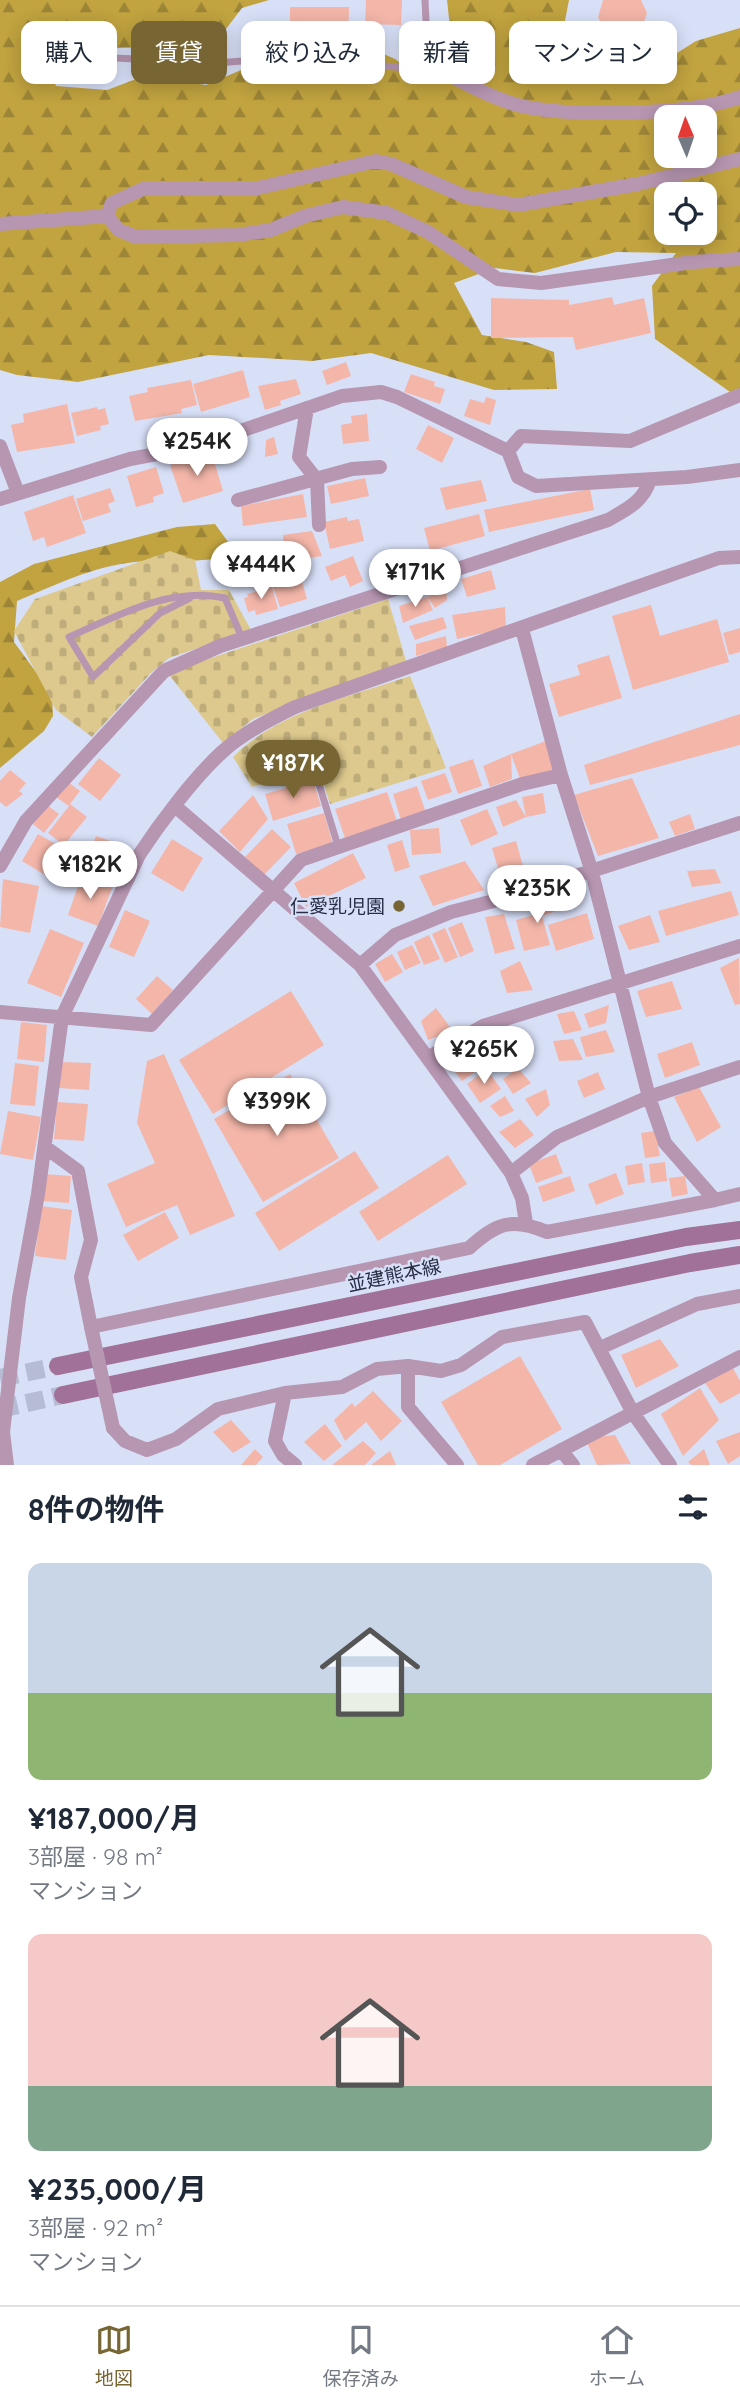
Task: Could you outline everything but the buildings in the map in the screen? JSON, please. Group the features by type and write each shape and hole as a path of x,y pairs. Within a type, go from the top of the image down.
{"main road":[{"name":"並建熊本線","path":"58,1366 686,1237 740,1230"},
{"path":"63,1395 690,1263 740,1255"}],"street":[{"path":"471,84 505,100 544,109 689,110 740,97"},
{"path":"107,216 112,203 145,188 258,188 376,162 391,164 466,197 518,205 638,184 740,159"},
{"path":"107,216 119,230 135,237 238,235 271,230 306,216 343,207 387,213 428,232 498,279 541,283 639,269 740,259"},
{"path":"0,224 107,216"},
{"path":"0,499 130,459 194,447 342,396 381,393 397,397 508,451 518,477 536,486 650,480 740,470"},
{"path":"508,451 521,436 630,441 740,395"},
{"path":"307,408 299,457 317,480 319,525"},
{"path":"0,446 18,493"},
{"path":"237,500 352,469 380,467"},
{"path":"0,866 26,821 164,671 183,660 243,639 608,520 635,504 646,493 650,480"},
{"path":"7,1465 3,1432 19,1298 45,1147 62,1017 139,855 176,807 220,753 257,726 295,707 719,558 740,557"},
{"path":"522,629 561,775 591,869 649,1097 665,1143 715,1200"},
{"path":"0,1012 150,1025 301,860 522,784 561,775"},
{"path":"176,807 360,965 511,1173 522,1198 526,1223"},
{"path":"360,965 395,935 451,912 517,895 740,822"},
{"path":"429,1057 483,1026 740,946"},
{"path":"511,1173 556,1137 649,1097 740,1067"},
{"path":"45,1147 78,1171 92,1240 81,1277 113,1428 125,1441 146,1450 176,1438 218,1409 285,1393 342,1387 377,1369 408,1366 441,1371 461,1365 502,1337 585,1322 633,1413 670,1465"},
{"path":"91,1327 469,1248 494,1226 526,1223 547,1232 740,1194"},
{"path":"600,1348 697,1304 740,1296"},
{"path":"533,1465 740,1357"},
{"path":"408,1366 408,1407 457,1465"},
{"path":"285,1393 275,1441 283,1455 295,1465"},
{"path":"561,1450 573,1465"}],"lane":[{"path":"425,0 426,21"},
{"path":"117,58 218,63 289,58 399,67"},
{"path":"190,598 160,613 93,677 69,637 150,601 190,598 225,598 243,639"},
{"path":"315,771 338,846"}],"green space":[{"path":"0,0 269,0 242,8 227,28 227,21 131,21 131,48 117,48 117,21 21,21 21,84 55,84 107,90 131,81 131,84 227,84 227,76 241,70 241,84 385,84 385,55 399,62 399,84 495,84 495,21 449,21 447,0 569,0 565,21 509,21 509,84 677,84 677,53 696,41 740,28 740,399 655,339 652,286 676,253 616,252 535,273 495,268 454,283 482,335 526,342 554,352 557,389 494,390 371,353 312,361 209,355 78,382 17,375 0,370"},
{"path":"215,524 237,554 212,559 120,564 75,577 17,601 14,642 52,694 53,716 44,731 0,768 0,582 34,564 177,527"},
{"path":"170,551 195,560 201,590 229,590 251,630 169,658 151,673 92,737 56,710 14,631 35,599"},
{"path":"388,599 406,661 253,719 223,743 170,676 187,666"},
{"path":"410,676 446,768 330,804 318,766 252,787 233,757 251,741 293,717"}],"tunnel":[{"path":"0,1378 58,1366"},
{"path":"0,1409 63,1395"}],"place":[{"name":"仁愛乳児園","path":"399,906"}]}
